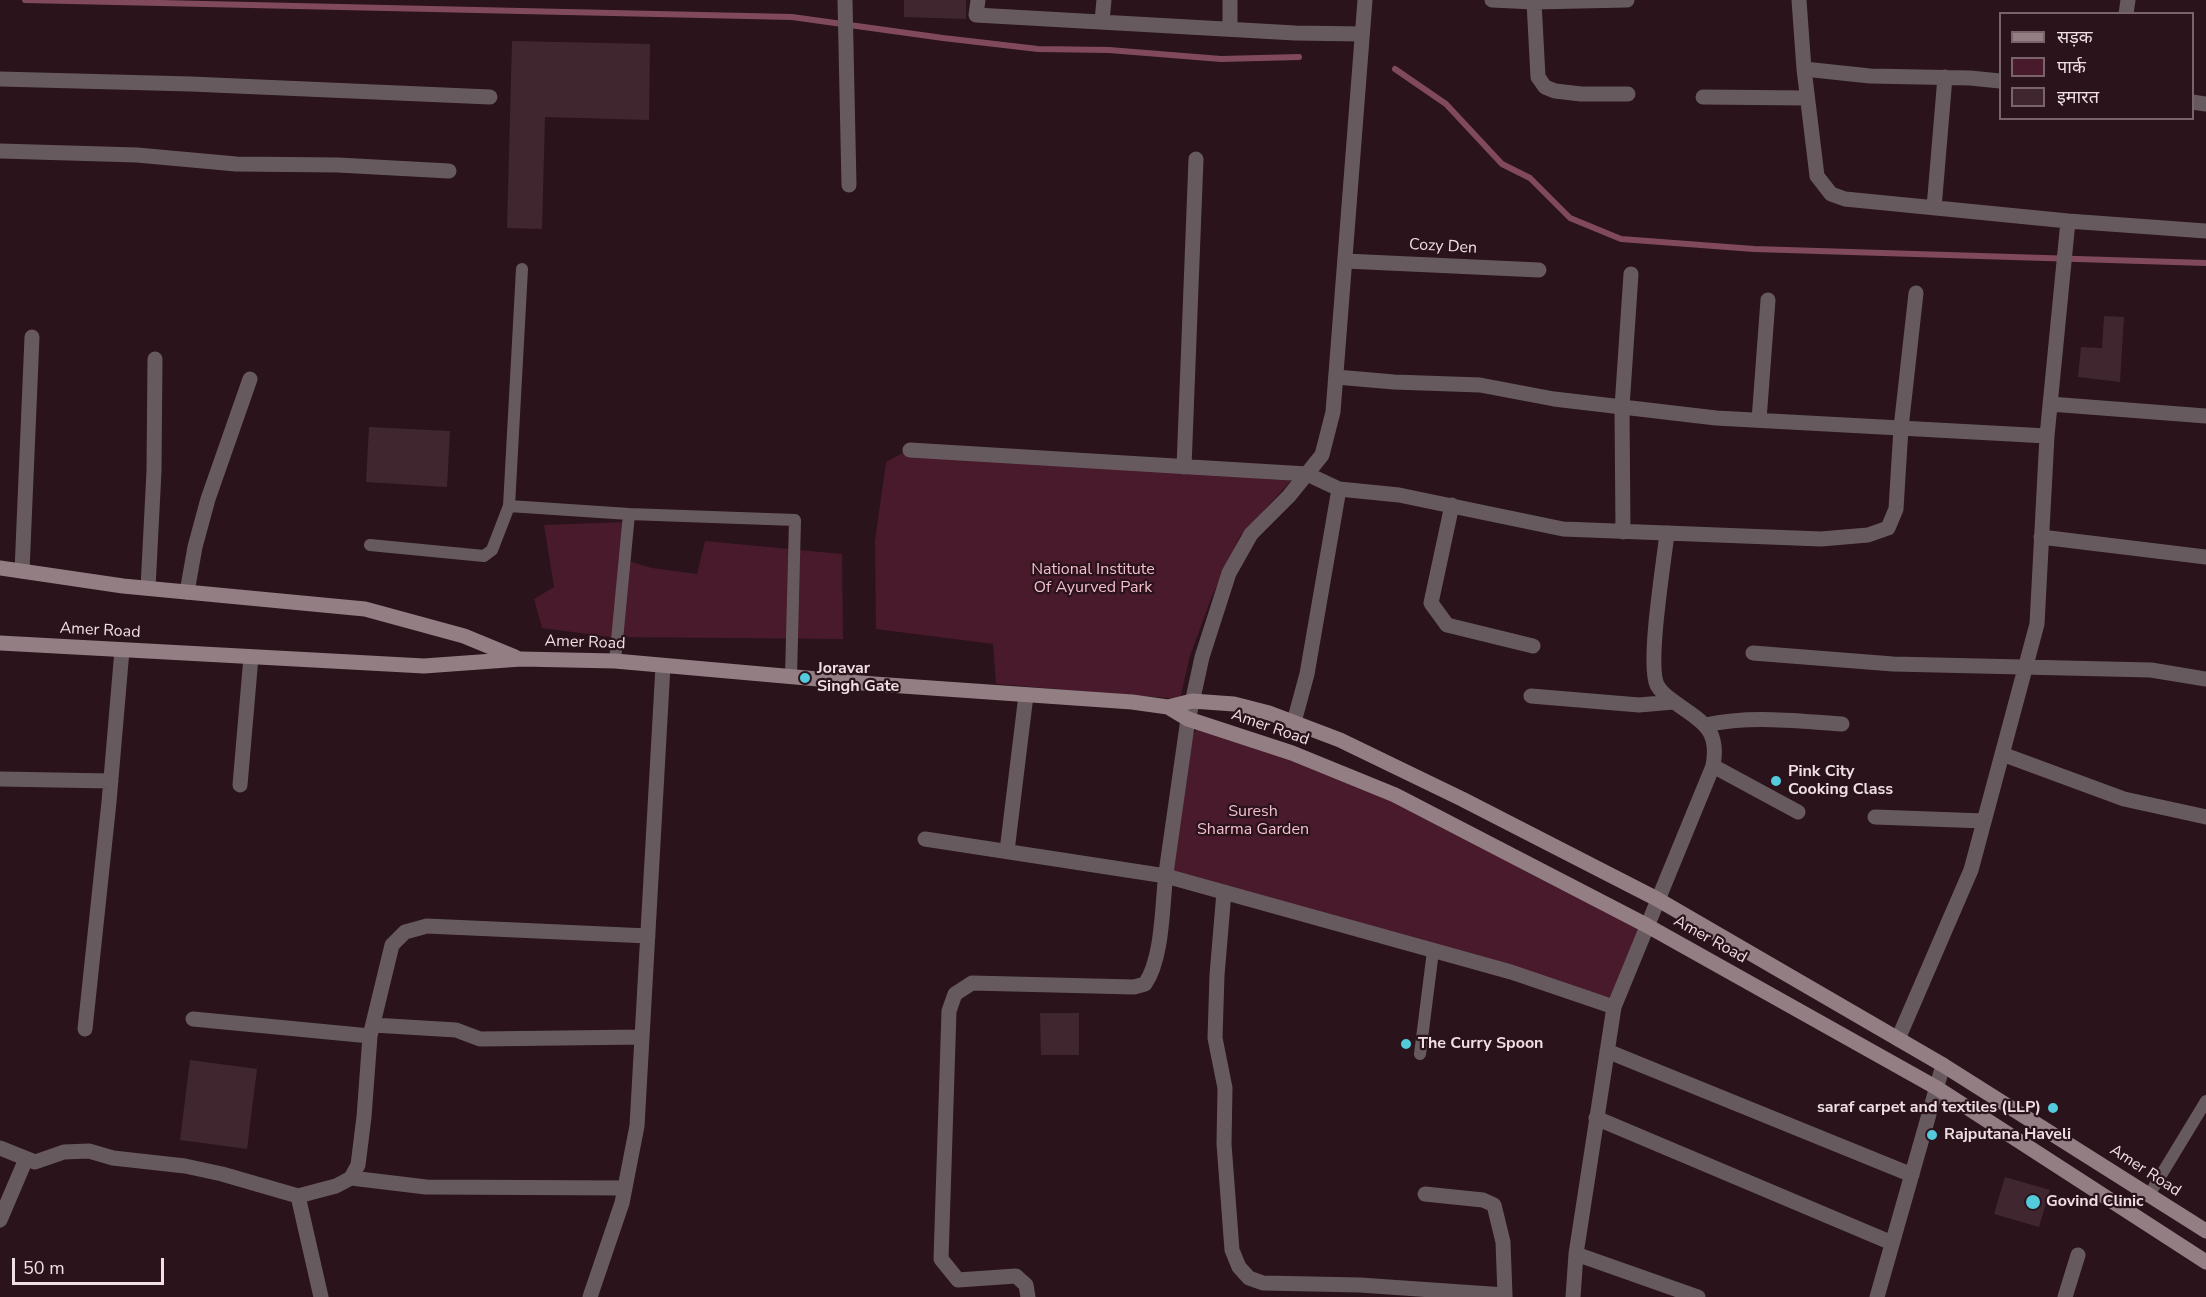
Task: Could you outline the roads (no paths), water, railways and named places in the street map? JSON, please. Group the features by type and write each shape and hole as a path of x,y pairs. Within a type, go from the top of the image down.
{"main road":[{"path":"0,568 148,588 365,609 464,636 521,659"},
{"name":"Amer Road","path":"0,643 424,666 521,659 615,661 791,677 1132,702 1168,707 1188,718 1292,753 1395,795 1646,926 1937,1088 2206,1262"},
{"name":"Amer Road","path":"1168,707 1192,701 1234,704 1269,713 1340,740 1462,800 1657,899 1943,1065 2206,1231"}],"street":[{"path":"978,0 976,15 1295,33 1362,41"},
{"path":"1102,21 1104,0"},
{"path":"1230,0 1230,29"},
{"path":"1028,1297 1026,1285 1016,1276 958,1280 941,1258 949,1011 955,994 972,983 1134,987 1145,984 1151,975 1164,909 1166,876 1188,718 1206,646 1229,573 1251,534 1289,496 1322,455 1333,412 1365,0"},
{"path":"1492,0 1534,2 1627,0"},
{"path":"1799,0 1804,69 1817,176 1831,194 1845,199 1934,208 2206,231"},
{"path":"845,1 849,185"},
{"path":"1534,2 1538,76 1545,87 1555,91 1581,94 1628,94"},
{"path":"1804,69 1870,76 1945,77 1999,81"},
{"path":"1934,208 1945,77"},
{"path":"0,79 190,84 490,97"},
{"path":"1703,97 1807,98"},
{"path":"0,151 137,155 236,164 338,165 449,171"},
{"path":"1184,466 1196,159"},
{"path":"1898,1039 1971,870 2037,624 2047,436 2068,221"},
{"name":"Cozy Den","path":"1345,261 1539,270"},
{"path":"1623,532 1622,407 1631,274"},
{"path":"910,450 1306,474 1339,489 1399,495 1563,529 1821,539 1868,536 1888,528 1896,509 1901,428 1916,293"},
{"path":"1759,420 1768,300"},
{"path":"22,571 32,337"},
{"path":"148,588 154,471 155,358"},
{"path":"1336,377 1480,386 1554,399 1716,418 2047,436"},
{"path":"187,592 195,547 208,499 250,379"},
{"path":"2050,404 2206,416"},
{"path":"1294,722 1309,663 1339,489"},
{"path":"1452,505 1431,603 1447,626 1533,646"},
{"path":"1573,1297 1576,1254 1614,1007 1713,766 1715,750 1713,736 1705,725 1665,695 1657,684 1653,661 1667,533"},
{"path":"2042,537 2206,557"},
{"path":"85,1029 122,650"},
{"path":"1753,653 1893,664 2151,670 2206,679"},
{"path":"240,785 251,657"},
{"path":"590,1297 622,1203 637,1126 663,666"},
{"path":"1007,851 1026,695"},
{"path":"1531,696 1639,705 1674,702"},
{"path":"1705,725 1733,719 1760,718 1842,724"},
{"path":"2002,754 2124,799 2206,817"},
{"path":"1713,766 1798,812"},
{"path":"0,779 111,781"},
{"path":"1875,817 1984,821"},
{"path":"925,838 1166,876 1511,972 1614,1007"},
{"path":"1224,892 1217,975 1215,1038 1225,1088 1224,1144 1232,1250 1239,1267 1249,1278 1263,1283 1320,1290 1505,1296 1503,1242 1494,1205 1483,1200 1425,1194"},
{"path":"0,1148 35,1162 64,1152 89,1150 113,1158 185,1166 222,1174 298,1196 336,1186 351,1178 358,1165 371,1030 392,945 405,932 427,926 648,936"},
{"path":"193,1019 371,1030 456,1030 480,1039 642,1037"},
{"path":"1607,1051 1912,1175"},
{"path":"1877,1297 1943,1065"},
{"path":"1596,1118 1892,1243"},
{"path":"0,1220 26,1159"},
{"path":"351,1178 426,1187 625,1188"},
{"path":"298,1196 321,1297"},
{"path":"1576,1254 1698,1297"},
{"path":"2065,1297 2078,1256"}],"lane":[{"path":"370,545 484,556 492,550 509,506 522,269"},
{"path":"509,506 629,514 795,520 791,677"},
{"path":"615,661 629,514"},
{"path":"1420,1053 1433,951"},
{"path":"2149,1195 2206,1101"}],"waterway":[{"path":"25,0 792,17 1038,49 1109,50 1221,59 1299,57"},
{"path":"1395,69 1446,104 1502,164 1530,178 1570,218 1621,239 1754,249 2206,263"}],"place":[{"name":"Joravar Singh Gate","path":"805,678"},
{"name":"Pink City Cooking Class","path":"1776,781"},
{"name":"The Curry Spoon","path":"1406,1044"},
{"name":"saraf carpet and textiles (LLP)","path":"2053,1108"},
{"name":"Rajputana Haveli","path":"1932,1135"},
{"name":"Govind Clinic","path":"2033,1202"}],"park label":[{"name":"National Institute Of Ayurved Park","path":"1093,579"},
{"name":"Suresh Sharma Garden","path":"1253,821"}]}
